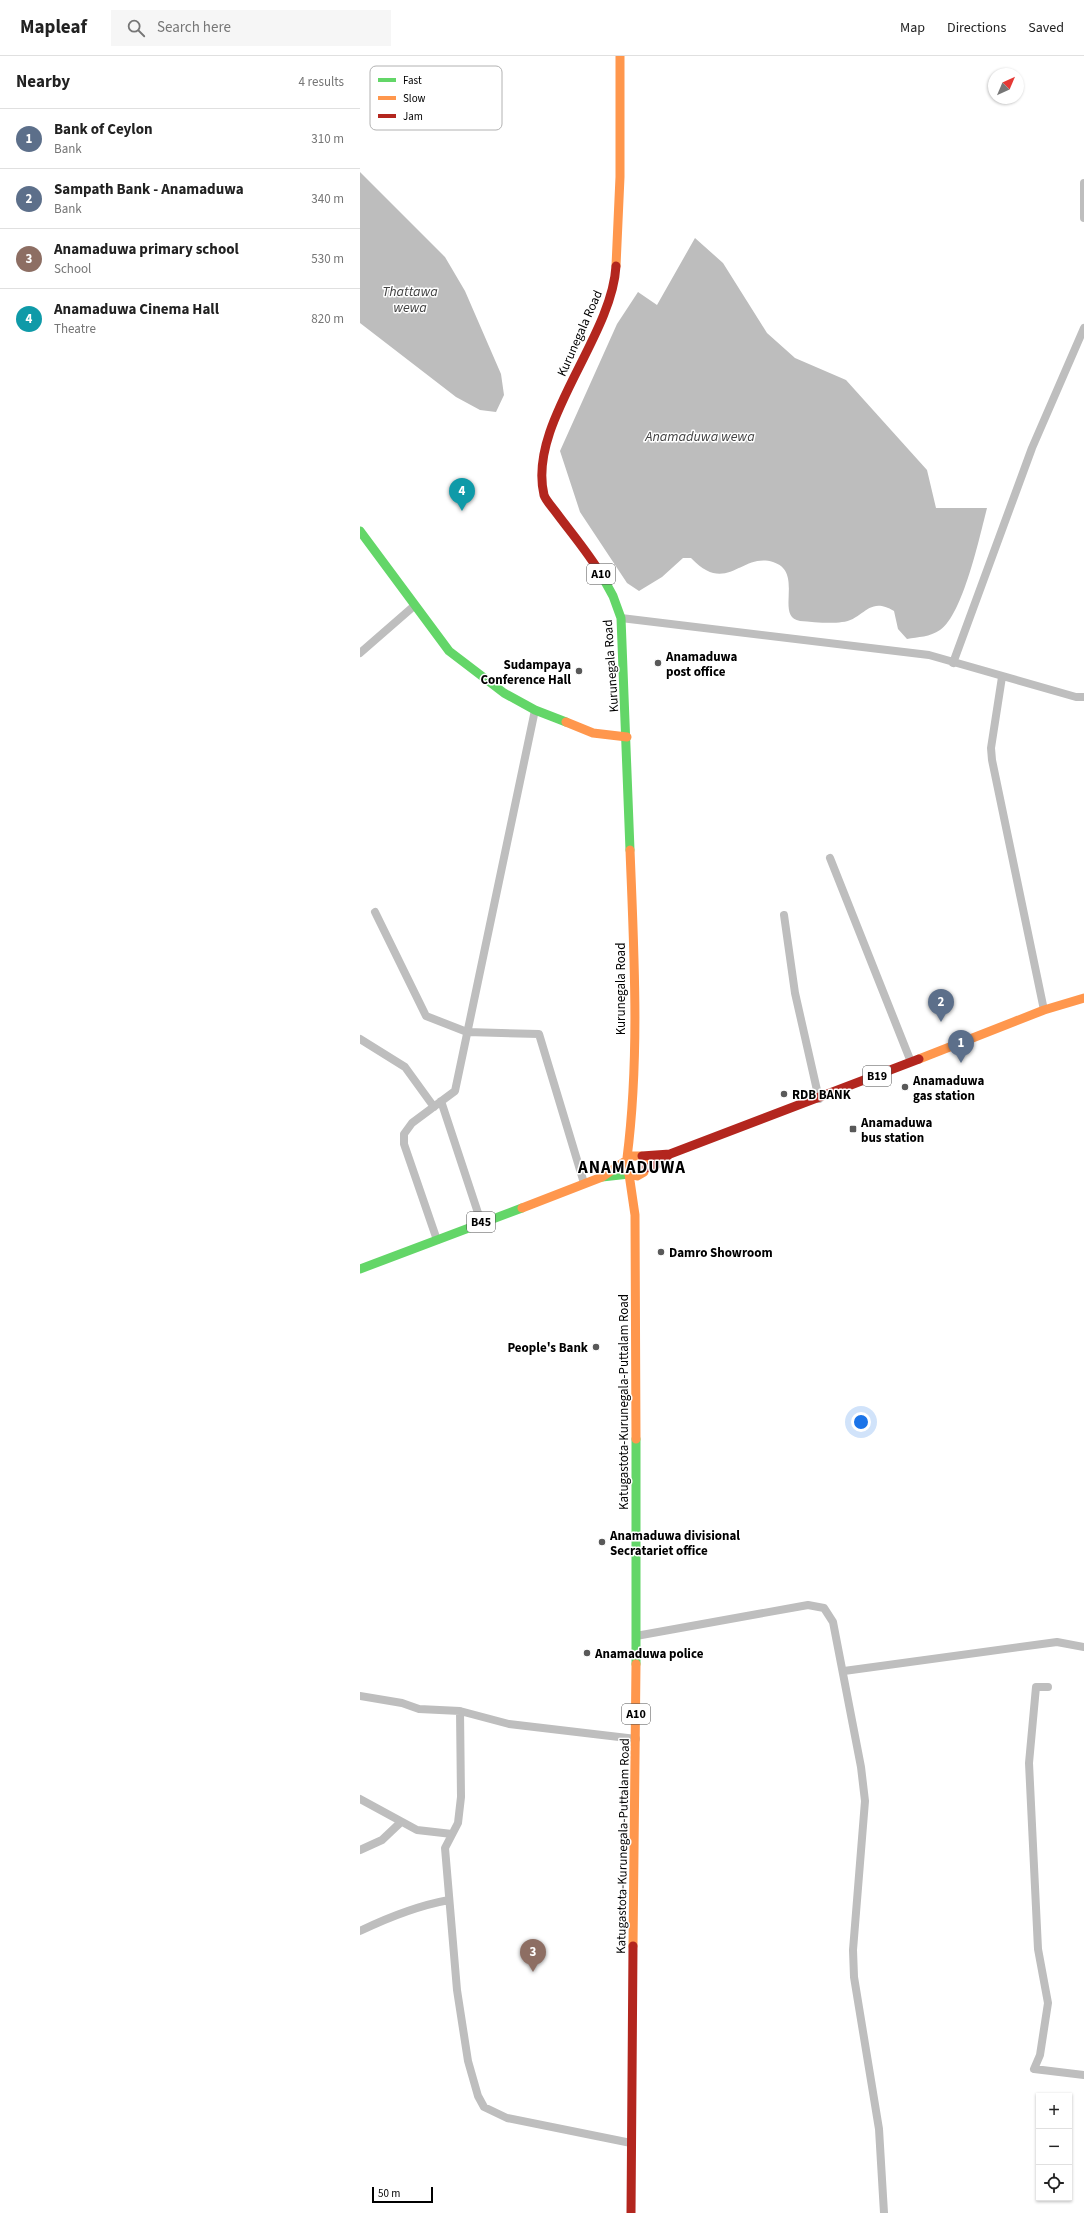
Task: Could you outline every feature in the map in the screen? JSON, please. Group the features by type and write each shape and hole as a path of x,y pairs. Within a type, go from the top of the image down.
{"main road":[{"name":"Kurunegala Road","path":"620,56 620,177 615,284 597,330 557,414 542,461 544,496 598,569 613,596 621,618 627,737 635,988 632,1120 626,1160"},
{"path":"360,531 414,606 449,651 504,693 534,710 593,733 627,737"},
{"name":"B19","path":"645,1170 656,1165 670,1154 819,1099 1044,1010 1084,998"},
{"name":"Kurunegala Road","path":"632,1120 640,1149 645,1160 645,1170"},
{"path":"626,1160 636,1154 640,1149"},
{"name":"B19","path":"640,1149 670,1154"},
{"name":"B45","path":"360,1269 602,1177 626,1160"},
{"name":"Katugastota-Kurunegala-Puttalam Road","path":"626,1160 626,1171 629,1174 635,1215 636,1739 631,2213"},
{"path":"629,1174 637,1176 645,1170"},
{"name":"Katugastota-Kurunegala-Puttalam Road","path":"635,1215 645,1170"},
{"name":"B45","path":"602,1177 616,1177 629,1174"}],"street":[{"path":"1084,183 1084,218"},
{"path":"953,663 1032,448 1084,328"},
{"path":"360,653 414,606"},
{"path":"621,618 929,655 1002,677 1076,697 1084,697"},
{"path":"1002,677 991,748 992,760 1044,1010"},
{"path":"437,1240 404,1144 404,1134 412,1123 455,1091 534,710"},
{"path":"830,858 911,1062"},
{"path":"375,912 426,1016 467,1032 539,1034 584,1183"},
{"path":"784,915 795,993 819,1099"},
{"path":"360,1039 405,1067 434,1106"},
{"path":"441,1101 481,1222"},
{"path":"636,1636 808,1605 824,1608 833,1622 844,1671 861,1767 865,1801 853,1950 854,1977 878,2129 884,2213"},
{"path":"844,1671 1057,1642 1084,1647"},
{"path":"1048,1687 1036,1687 1028,1763 1038,1949 1048,2003 1040,2055 1034,2069 1084,2075"},
{"path":"360,1696 402,1703 419,1709 460,1710 508,1724 636,1739"},
{"path":"460,1710 460,1797 458,1823 445,1848 457,1990 468,2061 478,2096 484,2107 507,2118 631,2143"},
{"path":"360,1799 417,1830 452,1834"},
{"path":"360,1850 382,1840 401,1822"},
{"path":"360,1931 396,1913 422,1904 449,1900"}],"water":[{"name":"Thattawa wewa","path":"360,172 445,257 465,291 501,374 504,395 496,412 480,410 456,397 360,323"},
{"name":"Anamaduwa wewa","path":"695,238 723,263 767,333 795,358 846,380 927,470 936,508 987,508 970,574 956,608 948,622 940,630 928,635 907,639 898,629 894,611 878,606 872,607 849,620 837,623 800,621 793,618 789,612 789,584 787,575 782,567 773,562 752,562 724,573 714,573 704,569 691,558 683,558 662,577 639,591 627,583 580,512 560,451 617,324 638,292 657,305"}],"traffic: fast":[{"path":"360,531 449,651 504,693 535,710 566,722"},
{"path":"602,576 613,596 621,618 630,850"},
{"path":"602,1177 629,1174"},
{"path":"360,1269 522,1208"},
{"path":"636,1439 636,1664"}],"traffic: slow":[{"path":"616,266 620,177 620,56"},
{"path":"566,722 593,733 627,737"},
{"path":"627,1158 634,1081 635,1043 630,850"},
{"path":"919,1059 1044,1010 1084,998"},
{"path":"629,1174 637,1176 644,1172 646,1164 641,1156 630,1156 624,1167 629,1174 635,1215 636,1439"},
{"path":"522,1208 602,1177 624,1162"},
{"path":"633,1946 636,1664"}],"traffic: jam":[{"path":"602,576 587,553 545,497 542,468 548,439 558,410 601,322 611,294 616,266"},
{"path":"646,1168 656,1165 670,1154 919,1059"},
{"path":"642,1156 670,1154"},
{"path":"631,2213 633,1946"}],"place":[{"name":"Anamaduwa Cinema Hall","path":"462,511"},
{"name":"Anamaduwa post office","path":"658,663"},
{"name":"Sudampaya Conference Hall","path":"579,671"},
{"name":"Sampath Bank - Anamaduwa","path":"941,1022"},
{"name":"Bank of Ceylon","path":"961,1063"},
{"name":"Anamaduwa gas station","path":"905,1087"},
{"name":"RDB BANK","path":"784,1094"},
{"name":"Anamaduwa bus station","path":"853,1129"},
{"name":"Damro Showroom","path":"661,1252"},
{"name":"People's Bank","path":"596,1347"},
{"name":"Anamaduwa divisional Secratariet office","path":"602,1542"},
{"name":"Anamaduwa police","path":"587,1653"},
{"name":"Anamaduwa primary school","path":"533,1972"}],"district":[{"name":"ANAMADUWA","path":"632,1167"}]}
